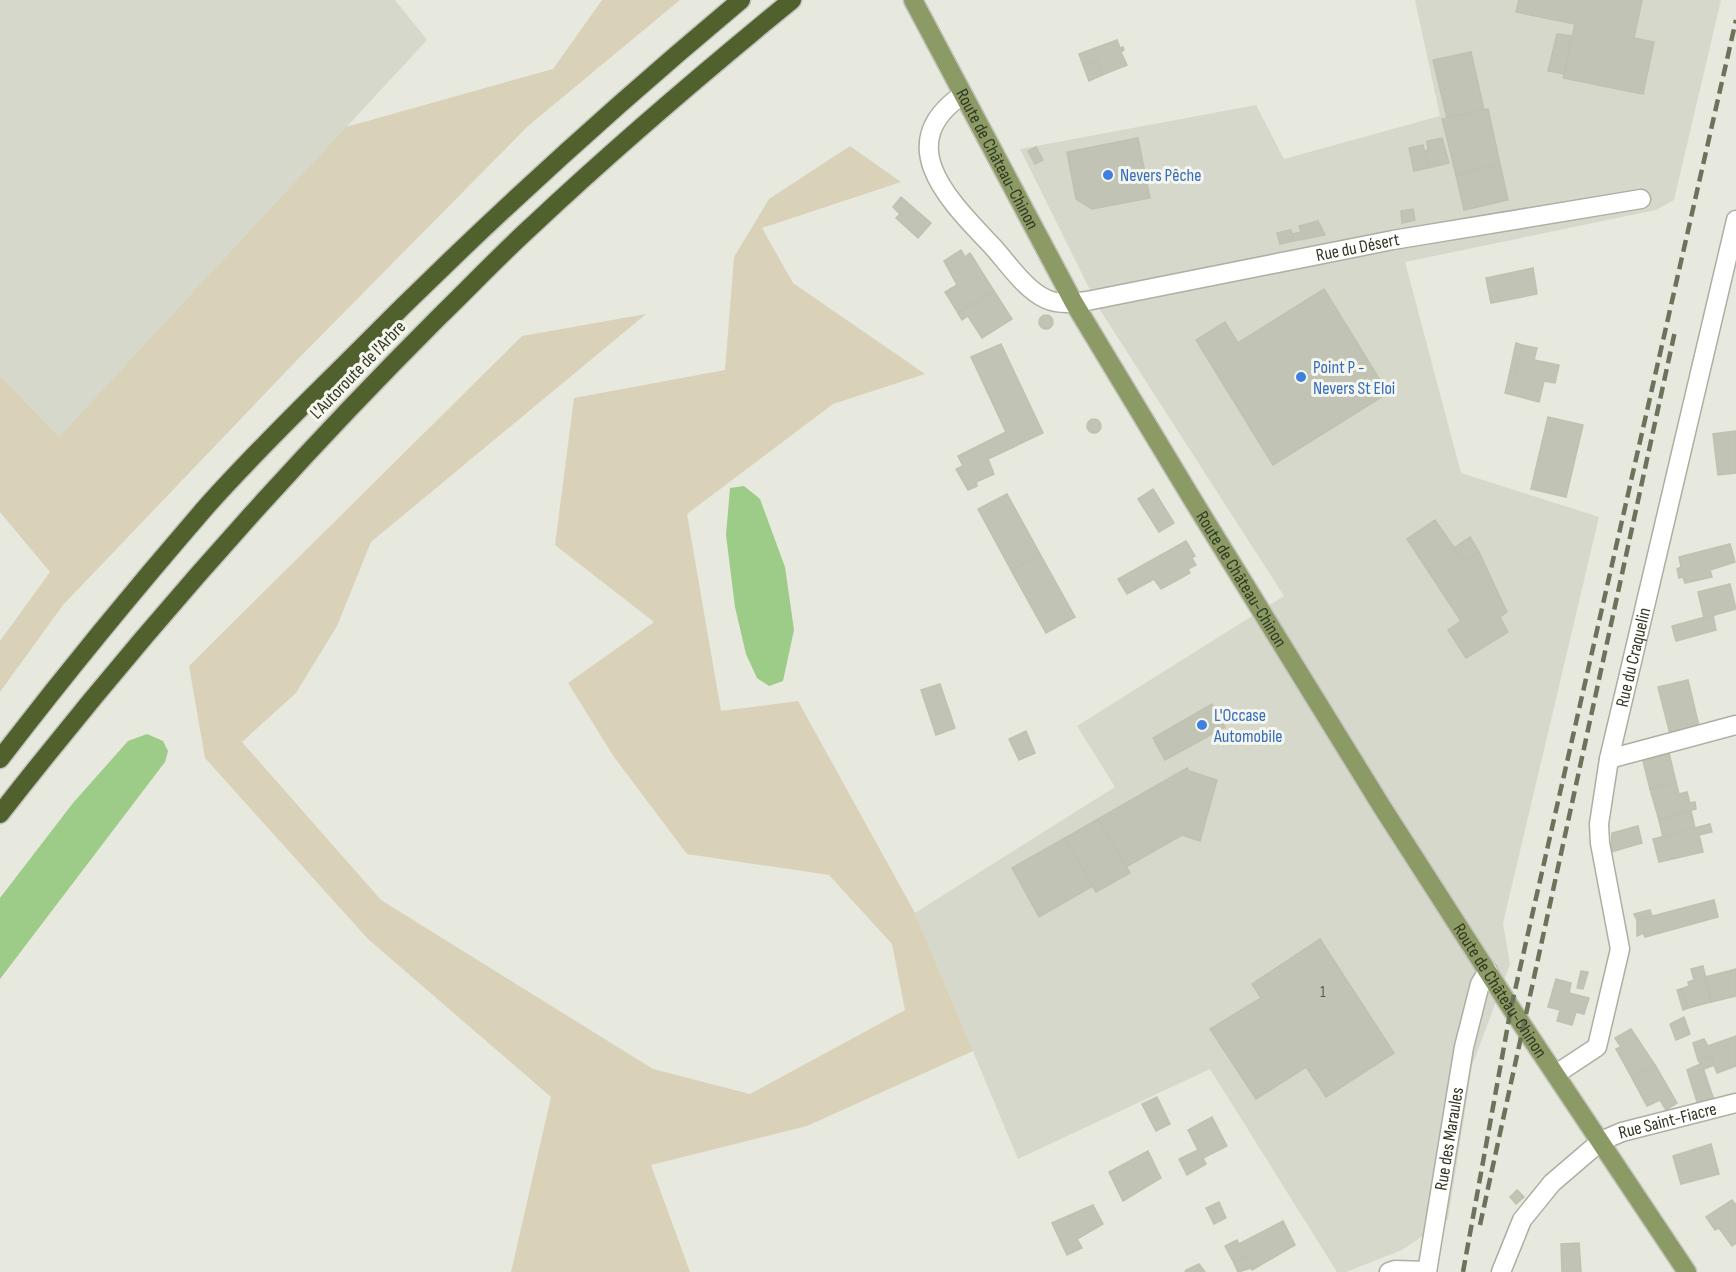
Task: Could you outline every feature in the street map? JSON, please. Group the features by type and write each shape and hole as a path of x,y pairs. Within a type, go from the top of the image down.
{"highway":[{"name":"L'Autoroute de l'Arbre","path":"0,759 65,673 208,506 304,405 420,288 544,172 741,0"},
{"name":"L'Autoroute de l'Arbre","path":"0,814 95,693 232,534 368,388 532,226 703,73 792,0"}],"main road":[{"name":"Route de Château-Chinon","path":"917,2 962,95 1074,303 1382,807 1687,1272"}],"street":[{"path":"962,95 946,107 933,123 928,147 933,173 946,196 1031,289 1054,302 1074,303"},
{"name":"Rue du Désert","path":"1074,303 1404,238 1641,199"},
{"name":"Rue du Craquelin","path":"1556,1074 1597,1047 1620,949 1600,843 1599,824 1609,759 1736,220"},
{"path":"1609,759 1736,725"},
{"name":"Rue des Maraules","path":"1389,1272 1395,1270 1427,1271 1464,1047 1480,984 1488,971"},
{"name":"Rue Saint-Fiacre","path":"1600,1141 1622,1132 1736,1103"},
{"path":"1501,1272 1522,1220 1552,1183 1600,1141"}],"shaded area":[{"path":"0,0 395,0 427,40 59,438 0,376"},
{"path":"602,0 680,0 528,126 298,359 63,605 0,692 0,641 50,572 0,512 0,376 59,437 346,127 553,69"},
{"path":"1415,0 1721,0 1674,200 1656,210 1405,262 1461,473 1599,517 1503,923 1510,964 1472,1066 1448,1219 1402,1250 1346,1272 1337,1272 1210,1069 1018,1159 915,913 1115,787 1077,726 1284,596 1100,310 1020,149 1256,105 1284,159 1440,116"},
{"path":"850,146 901,182 762,228 793,283 925,374 833,404 687,514 721,711 798,701 915,913 973,1051 807,1126 651,1165 690,1272 511,1272 551,1097 368,939 205,758 189,666 522,336 646,314 371,542 337,626 296,693 242,742 381,900 653,1069 750,1094 905,1010 892,944 829,875 687,854 614,757 568,683 654,622 555,545 574,398 725,370 734,257 769,199"},
{"path":"744,486 760,499 785,567 794,630 783,681 769,686 757,678 746,654 735,607 726,535 730,488"},
{"path":"147,734 163,741 168,751 165,762 0,979 0,898 73,803 128,741"}],"building":[{"path":"1519,0 1642,0 1634,38 1654,42 1643,94 1563,78 1575,24 1516,12"},
{"path":"1557,34 1572,36 1564,74 1548,71"},
{"path":"1117,40 1120,48 1123,47 1124,50 1121,52 1127,65 1102,75 1096,60 1083,65 1079,54"},
{"path":"1471,52 1484,110 1447,118 1433,60"},
{"path":"1096,60 1102,75 1089,81 1083,65"},
{"path":"1488,109 1500,164 1456,175 1442,119"},
{"path":"1138,138 1150,198 1092,209 1076,199 1067,152"},
{"path":"1442,138 1449,163 1428,168 1424,151 1428,150 1427,141"},
{"path":"1423,145 1428,168 1414,171 1409,148"},
{"path":"1036,147 1043,160 1035,164 1028,151"},
{"path":"1500,164 1508,200 1464,210 1456,175"},
{"path":"901,197 931,223 918,238 896,218 900,214 893,207"},
{"path":"1413,209 1415,220 1402,223 1401,211"},
{"path":"1318,221 1325,235 1293,241 1292,234 1301,232 1299,226"},
{"path":"1291,230 1293,241 1280,244 1277,233"},
{"path":"961,250 965,257 970,253 994,291 958,313 945,292 957,285 944,261"},
{"path":"1533,268 1537,294 1491,303 1486,278"},
{"path":"1324,289 1388,393 1273,465 1196,340 1225,322 1238,343"},
{"path":"994,291 1012,319 982,338 968,316 962,320 958,313"},
{"path":"1046,315 1051,317 1053,322 1051,327 1046,329 1041,327 1039,322 1041,317"},
{"path":"1516,343 1522,345 1516,373 1510,371"},
{"path":"1001,344 1043,433 988,459 994,474 976,482 977,486 968,490 956,469 963,466 958,456 1006,432 971,357"},
{"path":"1522,345 1537,348 1534,360 1559,365 1555,383 1544,381 1539,402 1505,393 1510,371 1516,373"},
{"path":"1548,417 1583,425 1566,497 1531,489"},
{"path":"1094,419 1099,421 1101,426 1099,431 1094,433 1089,431 1087,426 1089,421"},
{"path":"1736,431 1736,473 1718,475 1713,434"},
{"path":"1153,489 1174,523 1159,532 1138,499"},
{"path":"1007,494 1040,554 1011,570 978,509"},
{"path":"1435,520 1464,562 1479,552 1507,612 1500,617 1508,632 1466,658 1448,630 1461,621 1407,539"},
{"path":"1470,537 1479,552 1464,562 1454,548"},
{"path":"1186,541 1195,556 1192,558 1196,565 1188,569 1190,573 1161,589 1154,579 1127,594 1118,579"},
{"path":"1730,544 1735,562 1710,570 1712,577 1685,583 1683,577 1679,578 1677,569 1681,567 1679,557"},
{"path":"1040,554 1075,617 1046,633 1011,570"},
{"path":"1730,584 1736,609 1704,618 1698,592"},
{"path":"1713,615 1716,630 1676,641 1672,626"},
{"path":"1688,680 1699,726 1670,734 1658,687"},
{"path":"940,684 955,728 936,735 921,690"},
{"path":"1212,704 1225,727 1165,760 1153,738"},
{"path":"1026,731 1035,753 1019,760 1009,739"},
{"path":"1669,753 1676,782 1650,789 1643,761"},
{"path":"1187,768 1189,771 1217,780 1200,841 1182,835 1126,867 1098,819"},
{"path":"1676,782 1679,794 1687,792 1690,803 1695,802 1696,809 1659,820 1650,789"},
{"path":"1691,811 1695,828 1663,837 1659,820"},
{"path":"1098,819 1130,873 1096,892 1065,838"},
{"path":"1710,824 1712,832 1699,835 1703,852 1659,862 1653,839"},
{"path":"1638,826 1642,843 1611,852 1612,833"},
{"path":"1065,838 1093,886 1039,917 1012,868"},
{"path":"1714,900 1718,917 1645,937 1643,933 1637,936 1637,920"},
{"path":"1650,910 1652,916 1637,920 1634,914"},
{"path":"1320,939 1394,1053 1326,1097 1306,1067 1256,1099 1210,1029 1261,998 1252,984"},
{"path":"1703,966 1711,1002 1688,1008 1681,989 1689,986 1688,982 1694,980 1691,969"},
{"path":"1736,969 1736,996 1711,1002 1705,977"},
{"path":"1581,971 1588,972 1583,989 1577,988"},
{"path":"1556,979 1571,983 1569,993 1589,998 1584,1014 1576,1012 1572,1025 1557,1021 1560,1010 1548,1007"},
{"path":"1681,989 1688,1008 1683,1010 1677,990"},
{"path":"1684,1017 1690,1034 1676,1040 1670,1024"},
{"path":"1631,1029 1655,1065 1632,1078 1616,1049 1621,1047 1615,1038"},
{"path":"1736,1036 1736,1066 1717,1073 1711,1057 1698,1060 1693,1043 1704,1039 1708,1046"},
{"path":"1711,1057 1714,1065 1704,1069 1698,1060"},
{"path":"1700,1064 1714,1100 1698,1105 1687,1070"},
{"path":"1655,1065 1677,1103 1666,1110 1660,1100 1647,1106 1632,1078"},
{"path":"1157,1097 1170,1124 1156,1131 1142,1104"},
{"path":"1212,1117 1227,1146 1203,1158 1206,1164 1187,1175 1179,1159 1198,1150 1188,1130"},
{"path":"1711,1144 1719,1174 1681,1184 1673,1156"},
{"path":"1148,1151 1161,1178 1123,1201 1109,1172"},
{"path":"1517,1190 1524,1197 1516,1204 1510,1197"},
{"path":"1732,1200 1736,1205 1736,1243 1732,1246 1719,1228 1715,1230 1706,1217"},
{"path":"1219,1202 1226,1218 1214,1224 1206,1208"},
{"path":"1093,1205 1103,1224 1077,1239 1082,1248 1067,1255 1052,1223"},
{"path":"1283,1221 1295,1245 1252,1270 1246,1257 1234,1263 1225,1246 1237,1240 1239,1244"},
{"path":"1579,1243 1581,1272 1562,1272 1561,1244"},
{"path":"1246,1257 1251,1268 1238,1272 1234,1263"},
{"path":"1199,1264 1205,1272 1185,1272 1186,1270"}],"railway":[{"path":"1463,1272 1511,1008 1736,20"},
{"path":"1480,1225 1675,331"}],"place":[{"name":"Nevers Pêche","path":"1108,175"},
{"name":"Point P - Nevers St Eloi","path":"1301,377"},
{"name":"L'Occase Automobile","path":"1202,725"}]}
